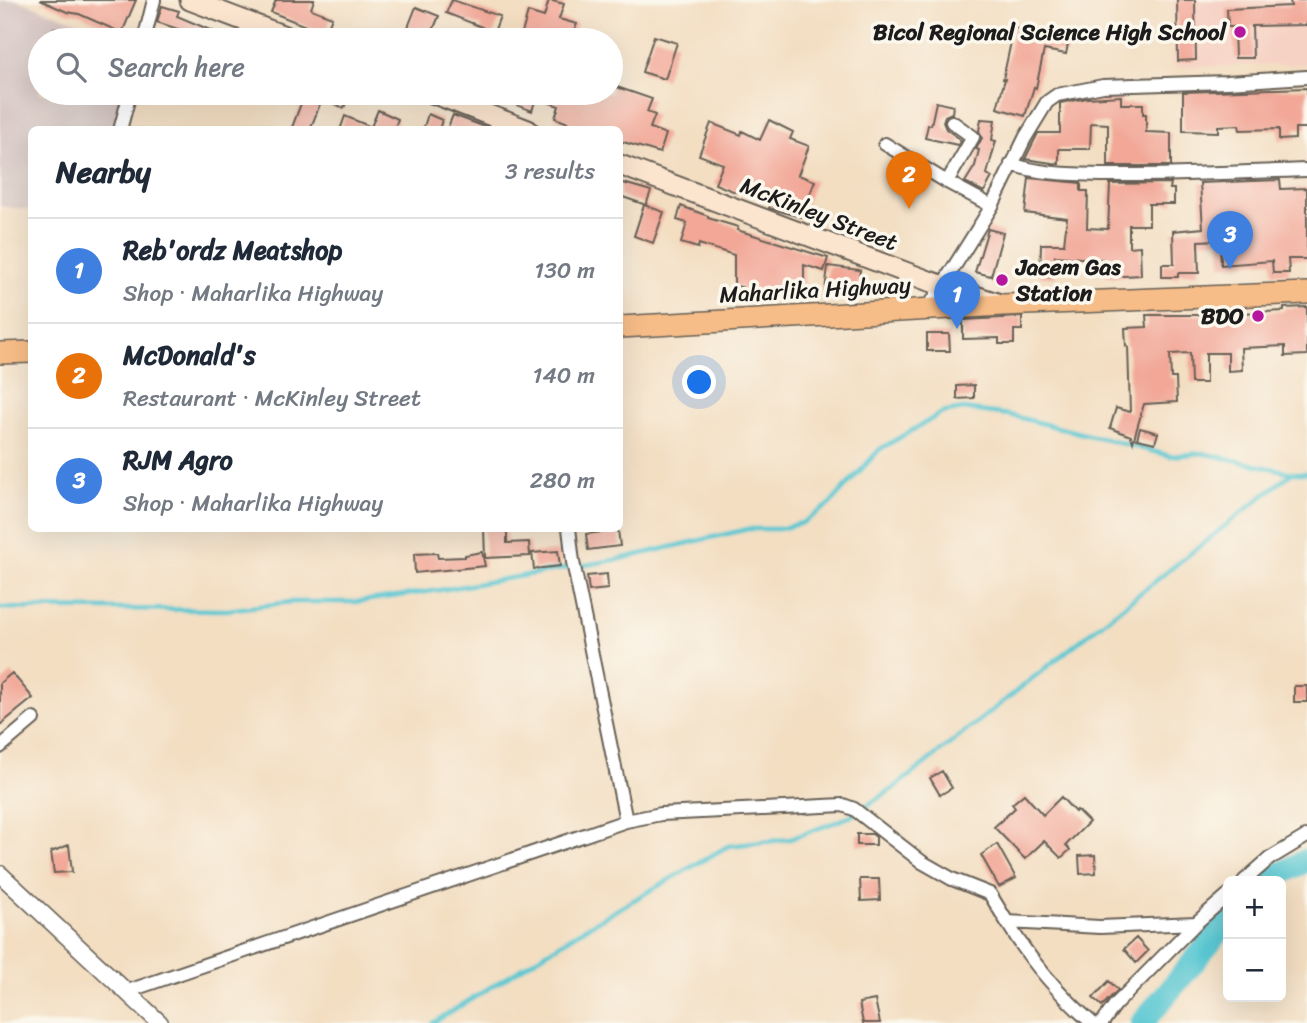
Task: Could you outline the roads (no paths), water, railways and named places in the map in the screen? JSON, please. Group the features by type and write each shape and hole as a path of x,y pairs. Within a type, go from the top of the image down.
{"highway":[{"name":"Maharlika Highway","path":"623,327 1003,305 1307,293"},
{"path":"0,353 28,352"}],"main road":[{"path":"190,0 264,28"},
{"path":"463,105 518,126"},
{"name":"McKinley Street","path":"623,166 1003,305"}],"street":[{"path":"147,28 154,0"},
{"path":"927,310 992,206 1011,164 1047,102 1057,95 1103,86 1307,77"},
{"path":"121,126 127,105"},
{"path":"947,182 973,137 952,122"},
{"path":"885,144 992,206"},
{"path":"1011,164 1023,169 1063,174 1169,176 1307,170"},
{"path":"569,532 573,562 626,821"},
{"path":"0,747 33,719"},
{"path":"125,992 626,821 661,814 843,805 854,809 922,862 952,879 990,894 1032,961 1062,996 1092,1023"},
{"path":"1250,876 1269,859 1307,836"},
{"path":"0,874 160,1023"},
{"path":"1102,1023 1115,1005 1223,899"},
{"path":"1007,922 1100,926 1196,923"}],"waterway":[{"path":"0,608 227,610 291,602 355,602 620,559 748,529 779,529 802,523 829,505 880,449 942,413 963,409 1009,415 1171,456 1202,453 1293,473 1307,473"},
{"path":"433,1023 592,924 728,846 790,839 849,817 894,788 1292,473"},
{"path":"1277,876 1307,860"},
{"path":"1142,1023 1223,927"}],"place":[{"name":"Bicol Regional Science High School","path":"1240,32"},
{"name":"McDonald's","path":"909,209"},
{"name":"RJM Agro","path":"1230,269"},
{"name":"Jacem Gas Station","path":"1002,280"},
{"name":"BDO","path":"1258,316"},
{"name":"Reb'ordz Meatshop","path":"957,329"}]}
